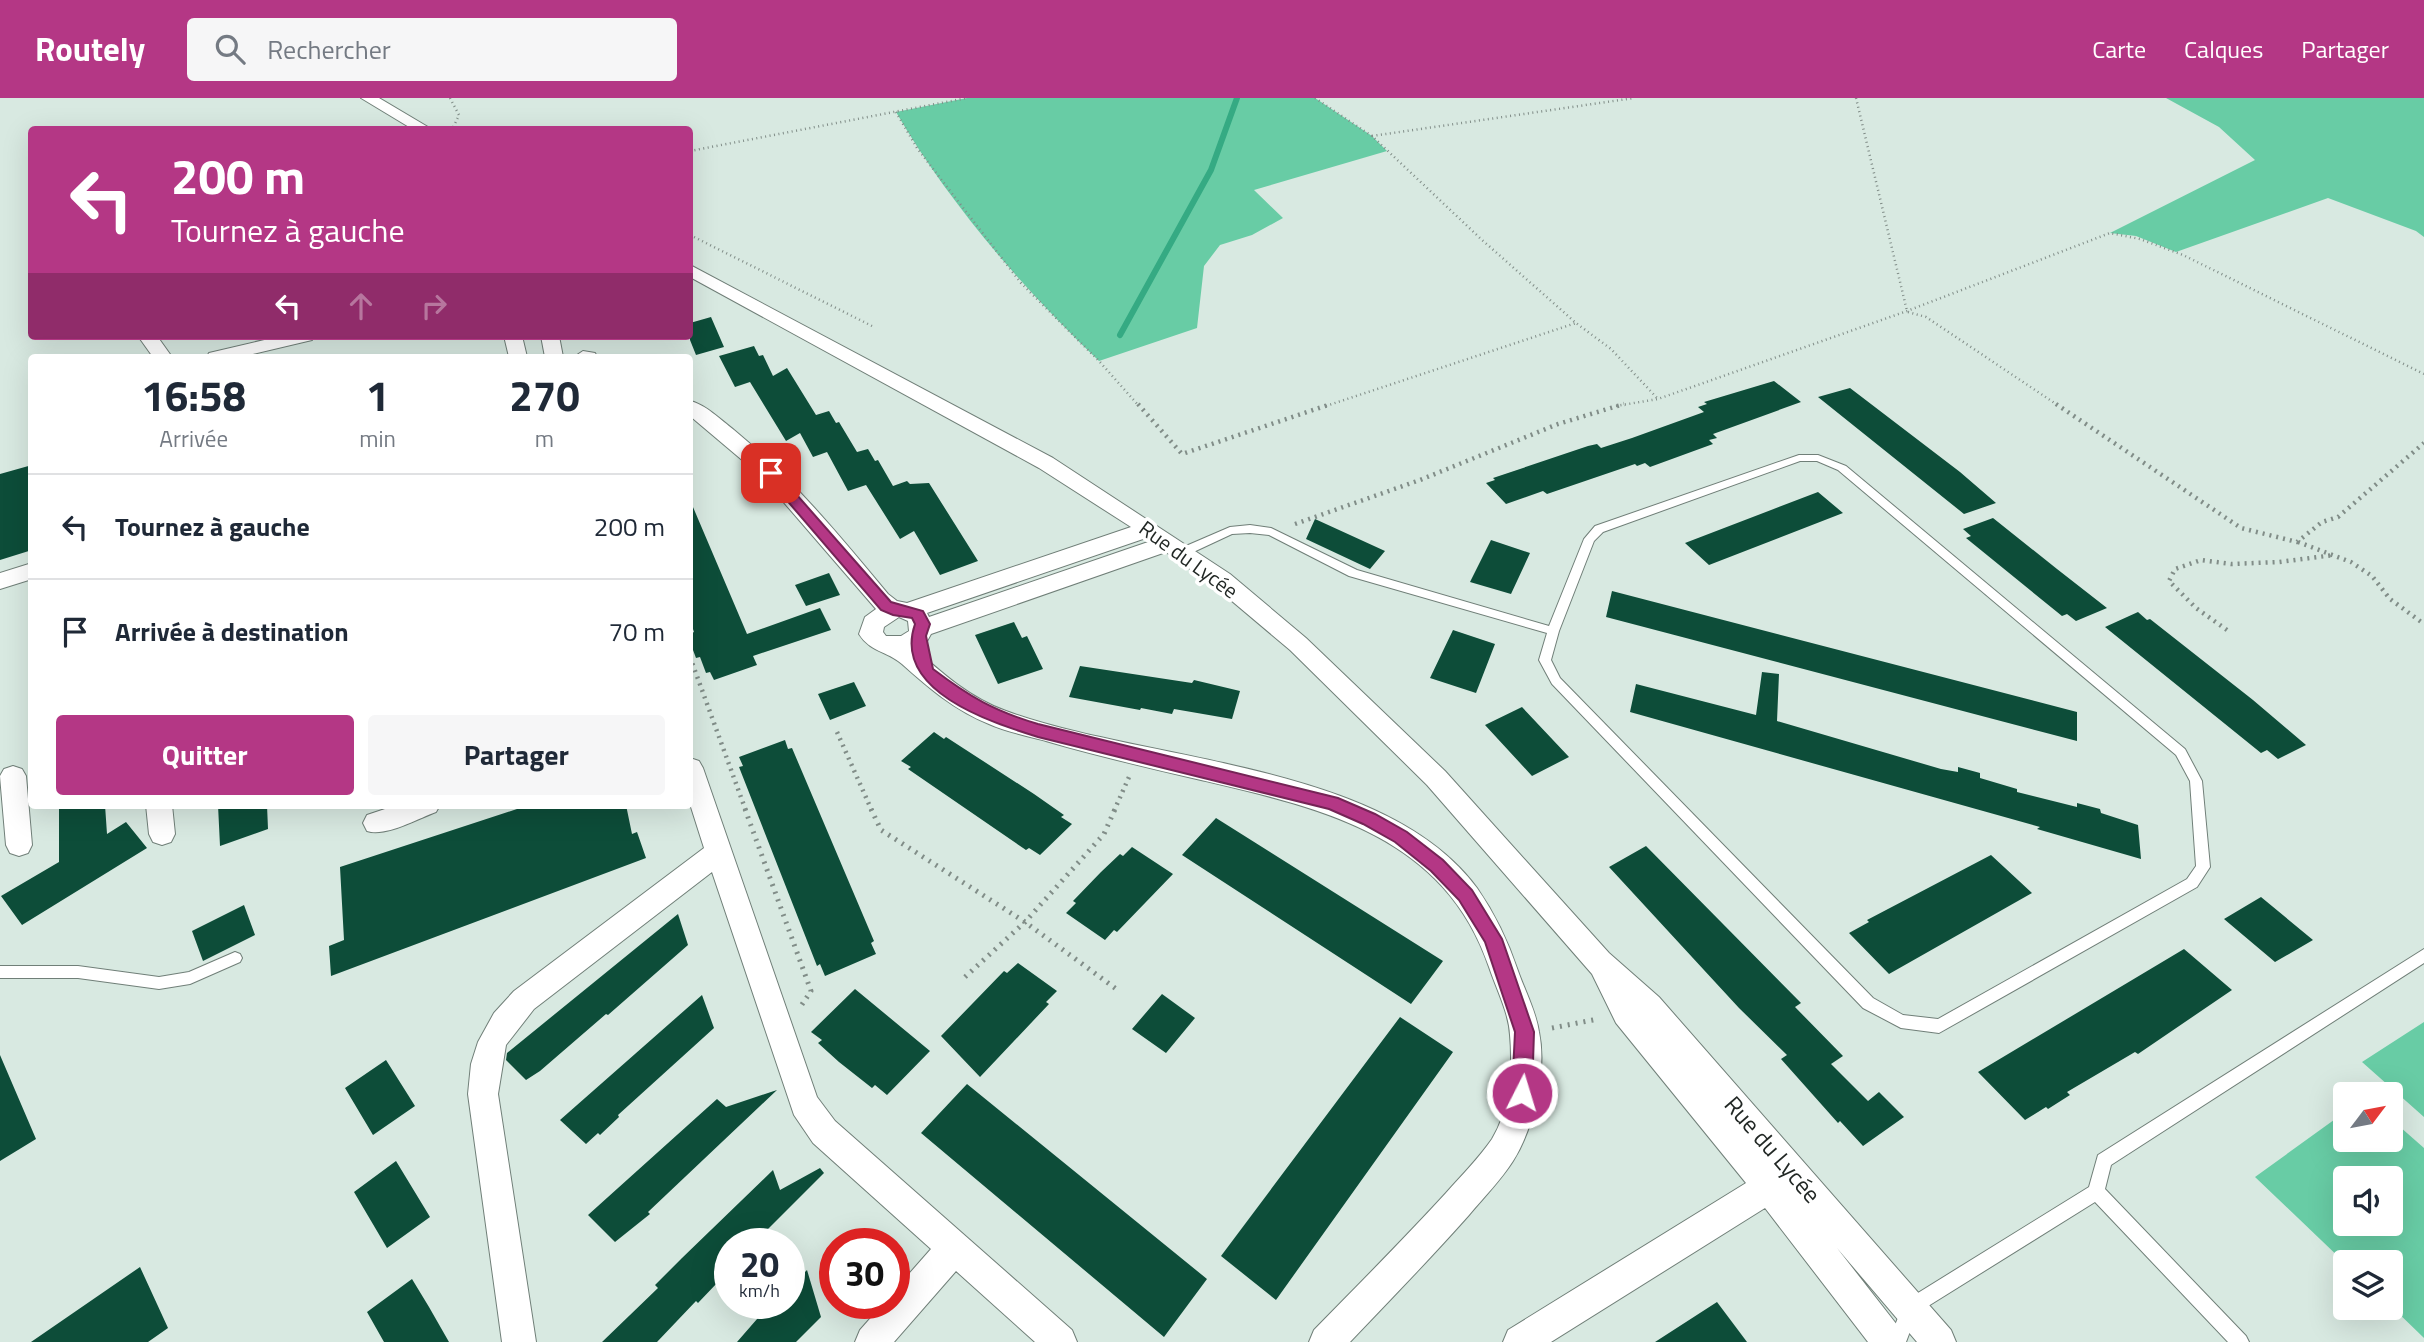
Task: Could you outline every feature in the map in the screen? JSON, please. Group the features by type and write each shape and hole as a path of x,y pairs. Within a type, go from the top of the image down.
{"street":[{"path":"368,98 419,126"},
{"name":"Rue du Lycée","path":"693,272 1046,463 1149,528 1222,580 1298,643 1436,778 1599,962 1649,1006 1939,1342"},
{"path":"226,354 276,340"},
{"path":"693,409 735,440 782,484 874,593 904,621 926,672"},
{"path":"904,621 1149,528"},
{"path":"1176,548 871,629 873,639 906,653 965,702 998,718 1108,749 1332,803 1369,819 1401,837 1437,865 1465,895 1493,939 1525,1032 1525,1076 1519,1111 1503,1149 1427,1238 1326,1342"},
{"path":"0,581 28,572"},
{"path":"891,647 906,644 904,621"},
{"path":"15,776 19,845"},
{"path":"693,777 778,1034 805,1105 824,1132 1060,1342"},
{"path":"159,809 162,834"},
{"path":"376,823 416,809"},
{"path":"519,1342 484,1094 485,1059 499,1026 524,1000 718,852"},
{"name":"Rue du Lycée","path":"1599,962 1626,1014 1767,1186 1889,1342"},
{"path":"1520,1342 1767,1186"},
{"path":"872,1342 953,1248"}],"lane":[{"path":"1818,458 1841,468 2182,752 2196,781 2203,867 2192,883 1939,1026 1902,1021 1868,1003 1556,681 1545,660 1553,631 1589,539 1600,529 1794,460 1818,458"},
{"path":"1176,548 1230,531 1250,529 1271,532 1353,573 1553,631"},
{"path":"1897,1342 1911,1307 2096,1192 2104,1160 2424,955"},
{"path":"0,972 78,972 159,984 190,978 235,958"},
{"path":"2096,1192 2239,1342"}],"path":[{"path":"450,98 459,115 454,126"},
{"path":"693,149 967,98"},
{"path":"1315,98 1372,136 1576,323 1611,349 1658,399"},
{"path":"1372,136 1634,98"},
{"path":"1856,98 1907,312"},
{"path":"896,112 916,148 1021,283 1099,361 1182,454 1576,323"},
{"path":"1271,532 1415,483 1550,428 1629,401 1658,399 1907,312 2109,233 2136,236 2278,299 2424,374"},
{"path":"693,236 872,326"},
{"path":"1907,312 1926,317 2241,528 2297,542 2334,555 2372,576 2390,599 2424,624"},
{"path":"2297,542 2322,522 2338,517 2424,443"},
{"path":"2227,630 2196,608 2169,581 2175,569 2201,560 2231,564 2279,562 2334,555"},
{"path":"693,665 811,992 778,1034"},
{"path":"837,732 881,830 1026,922 1119,991"},
{"path":"965,977 1026,922 1104,834 1140,755"},
{"path":"1525,1032 1626,1014"}],"green space":[{"path":"967,98 1315,98 1372,136 1387,151 1254,190 1283,218 1252,235 1220,245 1204,266 1197,328 1099,361 1043,305 989,244 939,179 896,112"},
{"path":"2166,98 2424,98 2424,237 2416,231 2328,198 2176,252 2136,236 2110,233 2255,160 2219,127"},
{"path":"2424,1022 2424,1117 2403,1098 2403,1082 2385,1082 2362,1062"},
{"path":"2333,1121 2333,1152 2403,1152 2403,1130 2424,1148 2424,1338 2403,1318 2403,1250 2333,1252 2255,1177"}],"building":[{"path":"711,317 724,347 696,355 690,340 693,340 693,322"},
{"path":"754,346 759,356 763,355 773,376 787,368 816,415 829,411 857,452 868,449 875,461 878,460 893,486 907,481 910,484 929,483 978,561 940,575 914,531 900,539 866,485 848,491 827,452 813,457 800,433 786,441 750,382 735,387 719,356"},
{"path":"1774,381 1801,402 1713,434 1717,438 1709,440 1713,444 1650,467 1645,463 1637,466 1635,464 1547,494 1543,491 1506,504 1486,483 1495,480 1493,478 1588,446 1597,444 1601,448 1632,438 1704,412 1698,407 1707,404 1704,402"},
{"path":"1850,388 1996,503 1964,514 1818,397"},
{"path":"28,466 28,551 0,560 0,474"},
{"path":"1818,492 1843,513 1709,565 1685,543"},
{"path":"693,507 747,634 820,608 831,630 753,656 757,665 714,680 710,672 706,673 700,657 696,658 693,650"},
{"path":"1993,518 2107,608 2076,621 2067,614 2062,616 1966,538 1971,536 1963,529"},
{"path":"1315,519 1385,551 1370,569 1306,539"},
{"path":"1491,540 1530,553 1511,594 1470,582"},
{"path":"829,573 840,595 806,606 795,585"},
{"path":"1612,591 2077,712 2077,741 1606,617"},
{"path":"2138,612 2253,700 2306,745 2278,759 2267,750 2261,753 2105,627"},
{"path":"1014,622 1022,638 1027,636 1043,669 998,684 975,635"},
{"path":"1453,630 1495,644 1476,693 1430,678"},
{"path":"1080,666 1192,683 1194,680 1240,691 1232,719 1174,709 1172,714 1141,708 1140,710 1069,697"},
{"path":"1762,672 1779,674 1777,721 1941,769 1958,772 1958,767 1980,773 1980,778 2017,789 2017,792 2077,807 2077,803 2100,809 2101,813 2138,825 2141,859 2037,829 2040,827 1630,712 1636,684 1756,715"},
{"path":"854,682 866,706 830,720 818,694"},
{"path":"1522,707 1569,757 1532,776 1485,725"},
{"path":"934,732 1034,794 1064,815 1061,817 1072,824 1040,855 1029,848 1026,850 908,769 911,767 901,761"},
{"path":"785,740 788,749 792,748 874,941 871,943 876,954 825,976 820,964 817,966 739,767 743,766 739,757"},
{"path":"59,809 105,809 107,834 126,822 147,848 22,925 1,896 59,862"},
{"path":"218,809 267,809 268,829 220,846"},
{"path":"517,809 627,809 632,834 637,832 646,858 331,976 329,946 344,940 340,867"},
{"path":"1216,818 1443,961 1411,1004 1182,855"},
{"path":"1646,846 1801,1003 1795,1007 1843,1056 1831,1064 1868,1101 1879,1092 1904,1117 1863,1146 1840,1121 1838,1123 1781,1059 1787,1055 1739,1008 1609,867"},
{"path":"1132,847 1173,874 1117,932 1114,930 1105,940 1066,913 1076,903 1073,901 1101,872"},
{"path":"1991,855 2032,893 1889,974 1849,933 1869,922 1867,920"},
{"path":"2261,897 2313,940 2275,962 2224,919"},
{"path":"244,905 255,935 203,961 192,931"},
{"path":"678,914 688,945 608,1015 526,1080 506,1060 507,1053"},
{"path":"2184,949 2232,990 2138,1054 2135,1052 2067,1092 2070,1095 2048,1109 2046,1107 2025,1120 1978,1072"},
{"path":"1018,963 1057,991 1046,1002 1049,1004 980,1077 941,1036 1004,971 1007,973"},
{"path":"855,989 930,1051 887,1095 875,1085 872,1088 839,1062 818,1043 822,1040 811,1032"},
{"path":"1162,994 1195,1018 1166,1053 1132,1029"},
{"path":"702,995 714,1028 618,1115 600,1135 598,1133 586,1144 560,1120"},
{"path":"1400,1017 1453,1052 1276,1300 1221,1256"},
{"path":"0,1055 36,1139 0,1161"},
{"path":"386,1060 415,1106 373,1135 345,1088"},
{"path":"967,1084 1207,1279 1164,1337 921,1133"},
{"path":"777,1090 648,1212 650,1214 615,1242 588,1215 717,1099 726,1107"},
{"path":"396,1161 430,1217 387,1248 354,1192"},
{"path":"820,1168 824,1173 769,1228 714,1228 714,1286 657,1342 602,1342 658,1288 655,1285 773,1170 780,1190"},
{"path":"140,1267 168,1328 148,1342 31,1342"},
{"path":"807,1270 819,1319 796,1342 737,1342 757,1319 805,1319"},
{"path":"412,1279 449,1342 384,1342 367,1312"},
{"path":"1717,1302 1747,1342 1655,1342"}],"waterway":[{"path":"1120,335 1211,170 1237,98"}],"route":[{"path":"771,473 886,606 893,610 912,612 921,619 919,649 926,672 965,702 998,718 1038,730 1332,803 1401,837 1437,865 1465,895 1493,939 1525,1032 1525,1076 1522,1093"}]}
